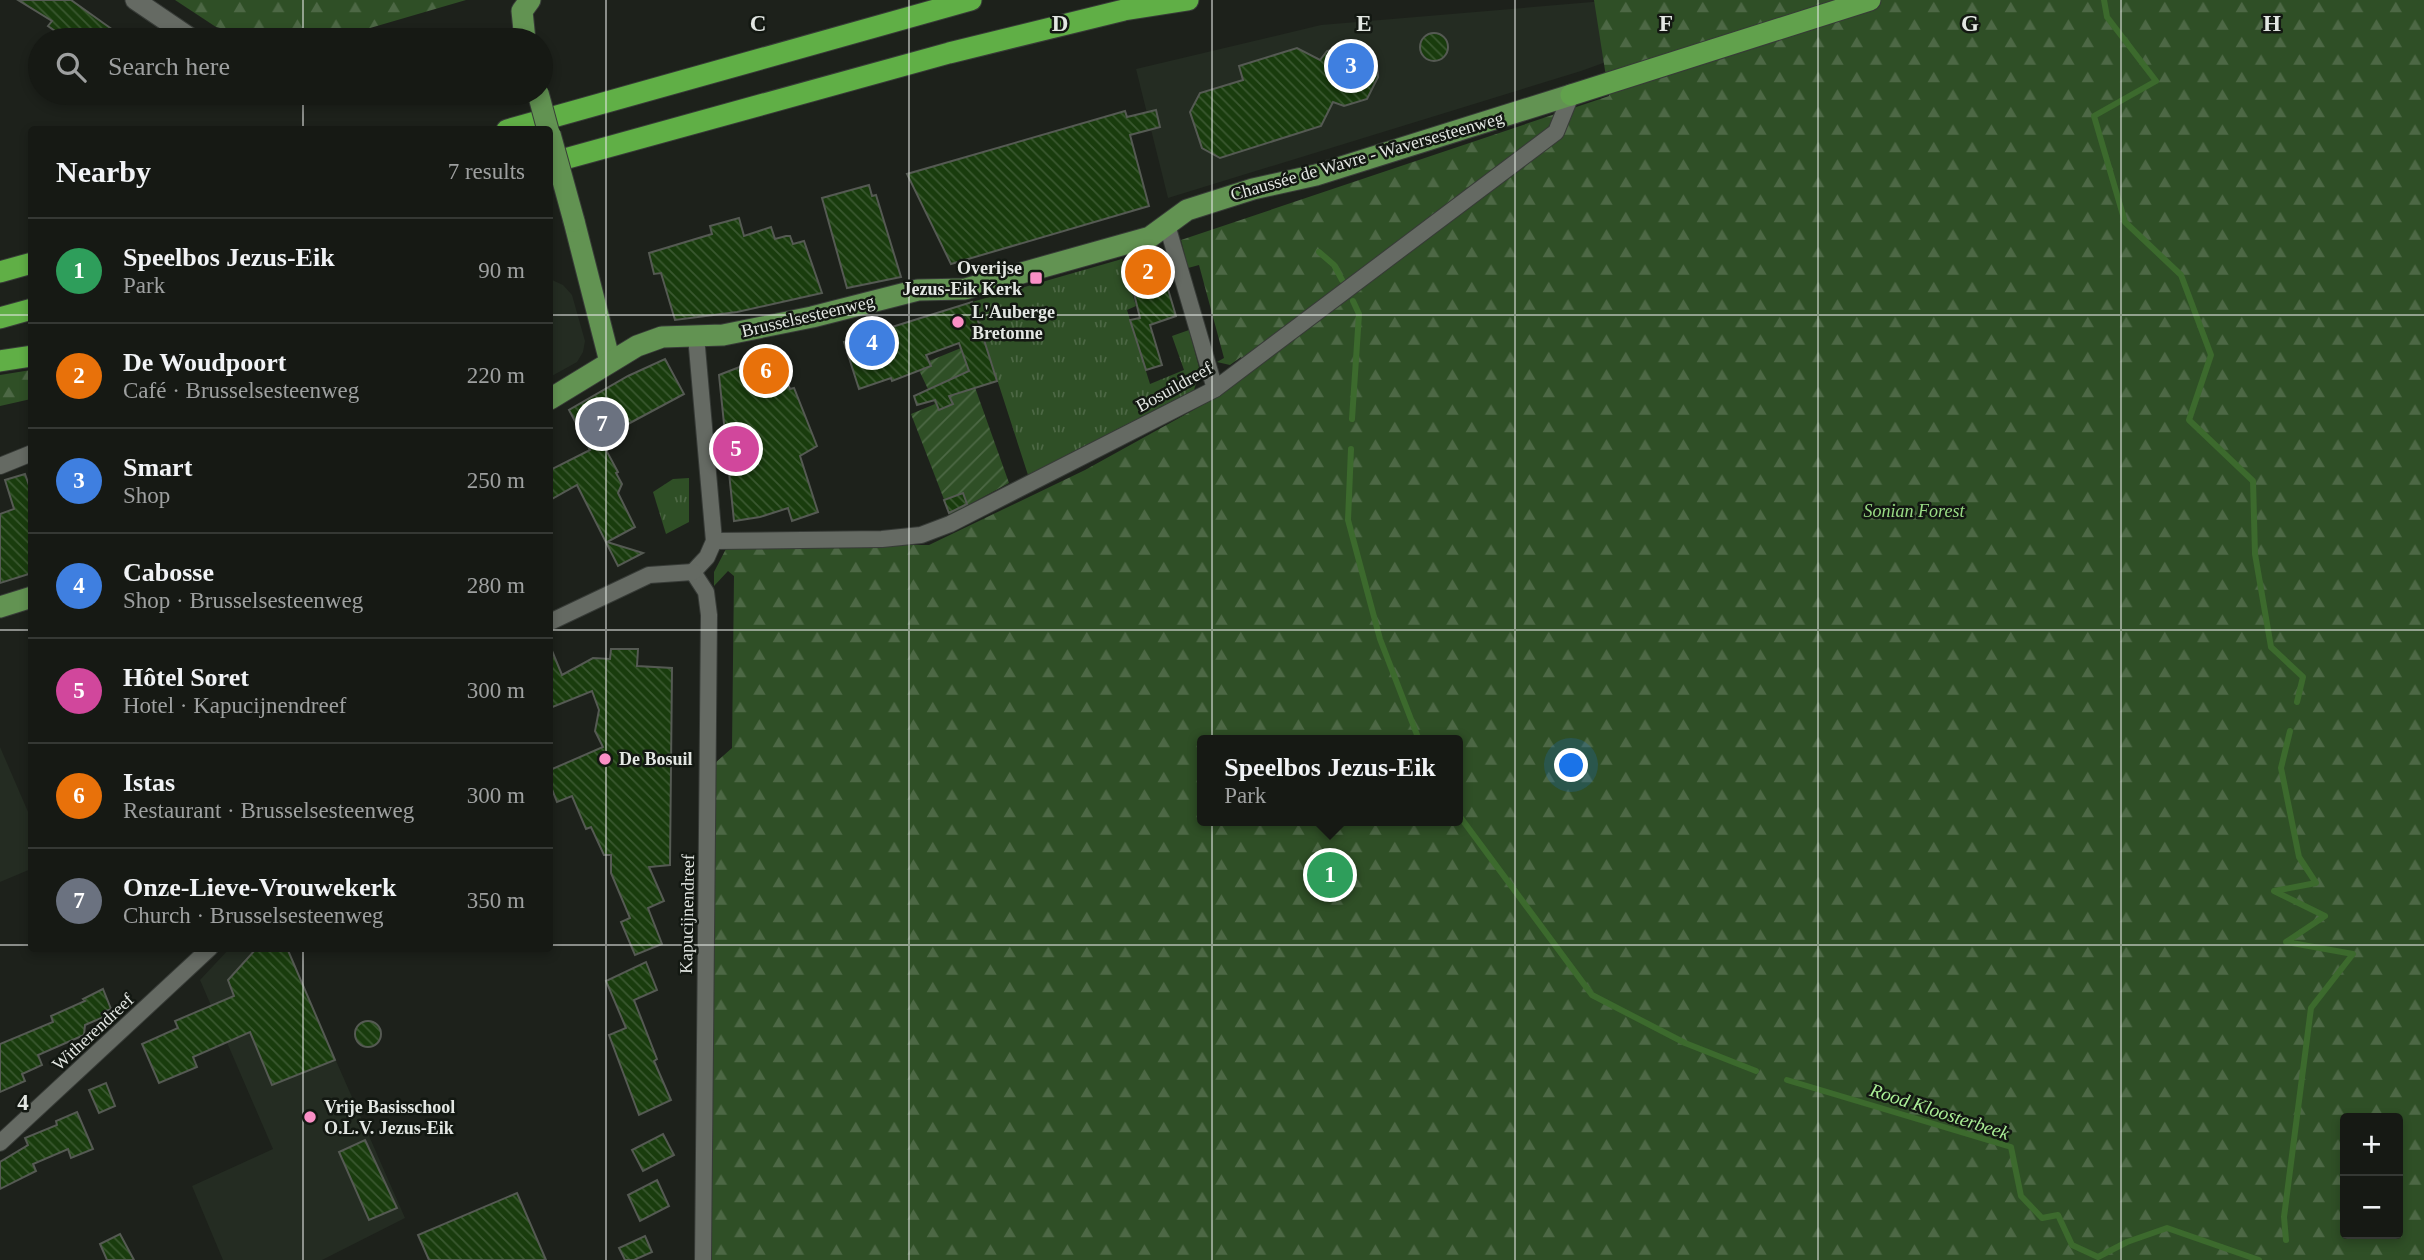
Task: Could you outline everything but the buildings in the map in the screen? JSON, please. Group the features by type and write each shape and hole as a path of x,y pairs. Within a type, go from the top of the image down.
{"highway":[{"path":"521,126 971,0"},
{"path":"553,162 949,53 1124,10 1188,0"},
{"path":"1571,95 1870,0"},
{"path":"0,272 28,264"},
{"path":"0,318 28,310"},
{"path":"0,361 28,357"}],"main road":[{"path":"524,28 522,11 530,0"},
{"name":"Chaussée de Wavre - Waversesteenweg","path":"1167,225 1187,210 1253,189 1316,175 1571,95"},
{"path":"541,105 547,126"},
{"path":"553,146 610,362"},
{"name":"Brusselsesteenweg","path":"553,397 637,346 662,337 723,335 812,317 918,290 965,289 1150,237 1167,225"},
{"path":"0,607 28,598"}],"street":[{"path":"135,0 176,28"},
{"name":"Bosuildreef","path":"714,541 882,539 921,535 950,524 1215,389 1556,132 1571,95"},
{"path":"1167,225 1215,389"},
{"path":"553,621 649,575 693,572 707,557 714,541 696,336"},
{"path":"0,466 28,455"},
{"name":"Kapucijnendreef","path":"693,572 706,592 709,615 703,1260"},
{"name":"Witherendreef","path":"0,1143 206,952"}],"shaded area":[{"path":"1616,0 1778,0 1581,71 1168,198 1136,69 1321,25"},
{"path":"553,280 563,285 572,295 585,341 577,362 553,375"},
{"path":"0,747 28,812 28,870 0,882"},
{"name":"Vrije Basisschool O.L.V. Jezus-Eik","path":"226,952 288,952 405,1218 322,1260 223,1260 192,1186 273,1149 200,980"}],"green space":[{"path":"175,0 466,0 370,28 216,27"},
{"name":"Sonian Forest","path":"1594,0 2424,0 2424,1260 711,1260 715,763 732,748 734,576 728,571 714,586 714,572 728,545 929,545 1085,470 1208,402 1248,372 1241,357 1230,365 1217,362 1224,358 1199,265 1188,268 1181,240 1609,96"},
{"path":"1122,259 1136,306 1127,310 1150,384 1184,370 1172,336 1189,330 1200,371 1194,390 1028,475 972,302"},
{"path":"961,348 1009,483 950,515 911,414 935,404 917,366"},
{"path":"28,370 28,400 0,406 0,375"},
{"path":"689,478 689,522 666,534 653,492 673,479"}],"waterway":[{"path":"2104,0 2107,17 2156,81 2094,116 2125,222 2181,275 2211,355 2189,420 2253,481 2255,554 2271,647 2303,677 2297,702"},
{"path":"1319,252 1334,265 1342,280"},
{"path":"1352,419 1359,314 1353,301"},
{"path":"1351,449 1348,520 1380,639 1417,735"},
{"path":"2286,1240 2284,1217 2311,1008 2353,954 2286,942 2325,916 2274,891 2316,883 2299,857 2281,768 2290,731"},
{"path":"1463,821 1592,995 1685,1043 1756,1071"},
{"name":"Rood Kloosterbeek","path":"1787,1080 2011,1147 2021,1196 2042,1218 2058,1215 2072,1245 2098,1257 2127,1242 2167,1228 2259,1260"}],"place":[{"name":"Smart","path":"1351,66"},
{"name":"De Woudpoort","path":"1148,272"},
{"name":"Overijse Jezus-Eik Kerk","path":"1036,278"},
{"name":"L'Auberge Bretonne","path":"958,322"},
{"name":"Cabosse","path":"872,343"},
{"name":"Istas","path":"766,371"},
{"name":"Onze-Lieve-Vrouwekerk","path":"602,424"},
{"name":"Hôtel Soret","path":"736,449"},
{"name":"De Bosuil","path":"605,759"},
{"name":"Speelbos Jezus-Eik","path":"1330,875"},
{"name":"Vrije Basisschool O.L.V. Jezus-Eik","path":"310,1117"}]}
